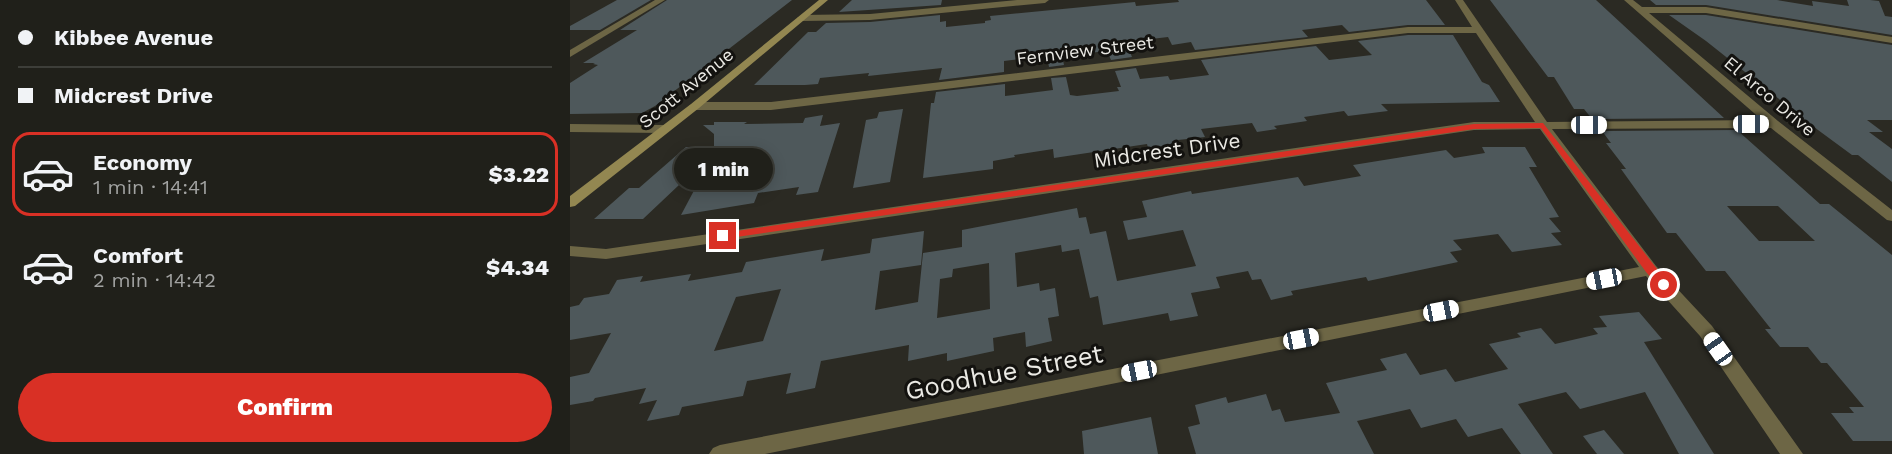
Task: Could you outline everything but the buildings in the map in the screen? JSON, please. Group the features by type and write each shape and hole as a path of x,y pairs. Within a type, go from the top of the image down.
{"street":[{"path":"570,54 661,0"},
{"name":"Scott Avenue","path":"570,203 695,106 824,0"},
{"path":"802,18 870,18 1045,0"},
{"path":"1459,0 1543,125 1650,270 1706,331 1792,454"},
{"name":"El Arco Drive","path":"1628,0 1774,124 1892,217"},
{"path":"1639,9 1706,10 1892,40"},
{"name":"Fernview Street","path":"695,106 771,106 1408,30 1479,30"},
{"name":"Midcrest Drive","path":"570,251 606,254 1474,126 1774,124"},
{"path":"570,128 665,129"},
{"name":"Goodhue Street","path":"720,454 1650,270"}],"route":[{"path":"723,236 1474,126 1543,125 1650,270 1664,285"}]}
